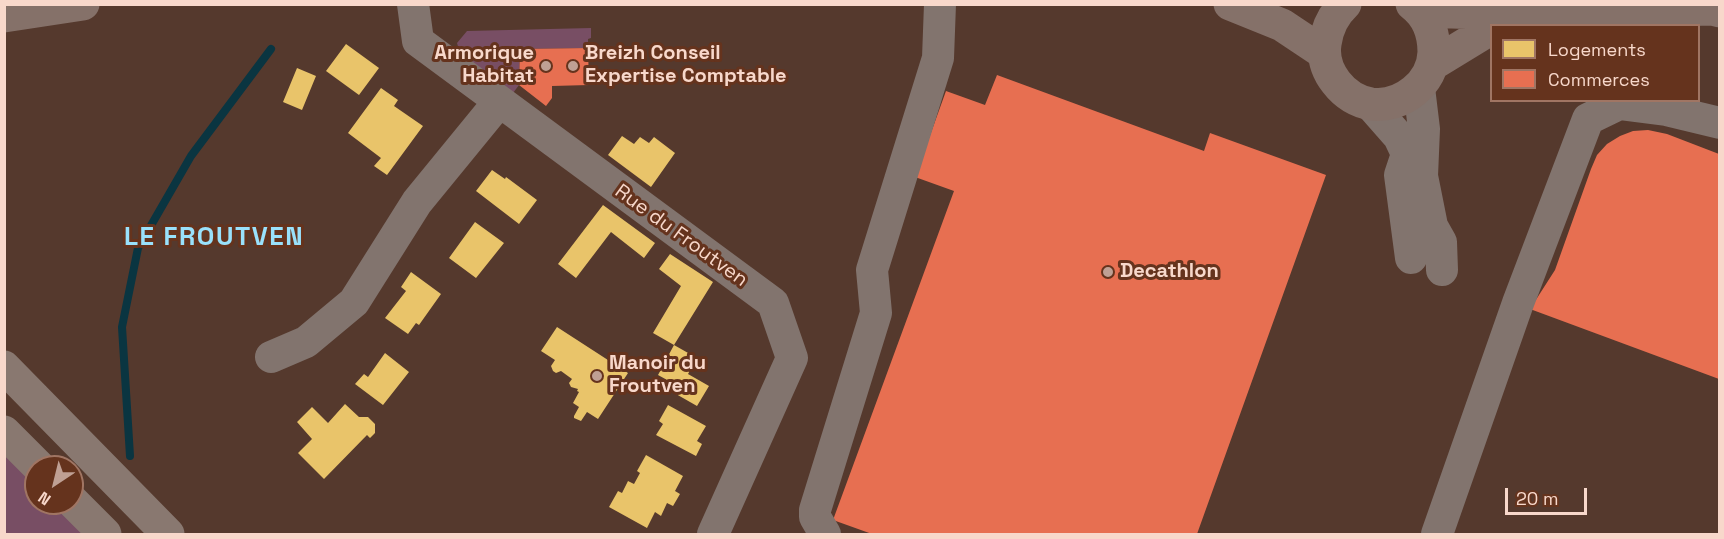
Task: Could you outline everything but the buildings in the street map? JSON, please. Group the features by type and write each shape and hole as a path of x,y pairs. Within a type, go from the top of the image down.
{"highway":[{"path":"4,367 168,534"},
{"path":"4,432 27,455"},
{"path":"84,513 105,534"}],"main road":[{"path":"4,16 83,4"},
{"path":"1230,4 1282,25 1324,53"},
{"path":"1337,5 1327,27 1324,53 1331,76 1348,94 1370,104 1397,102 1426,76 1490,29"},
{"path":"1417,8 1500,22 1712,9 1719,11"},
{"path":"1417,8 1434,36 1426,76"}],"street":[{"name":"Rue du Froutven","path":"413,4 418,41 498,103 773,303 792,358 713,534"},
{"path":"825,534 815,517 815,510 876,313 872,270 938,58 940,4"},
{"path":"1426,76 1424,129 1415,165 1400,176 1412,259 1432,226"},
{"path":"271,357 306,342 354,302 417,202 498,103"},
{"path":"1370,104 1399,137 1415,165 1432,226 1441,242 1442,270"},
{"path":"1437,534 1518,303 1588,119 1619,104 1666,110 1719,123"}],"shaded area":[{"path":"591,28 588,48 520,49 519,85 510,97 461,57 457,43 467,31"},
{"path":"4,432 25,455 24,515 84,514 105,534 5,534"}],"waterway":[{"path":"130,456 122,327 138,248 191,156 271,49"}],"place":[{"name":"Armorique Habitat","path":"546,66"},
{"name":"Breizh Conseil Expertise Comptable","path":"573,66"},
{"name":"Decathlon","path":"1108,272"},
{"name":"Manoir du Froutven","path":"597,376"}],"district":[{"name":"LE FROUTVEN","path":"214,238"}]}
